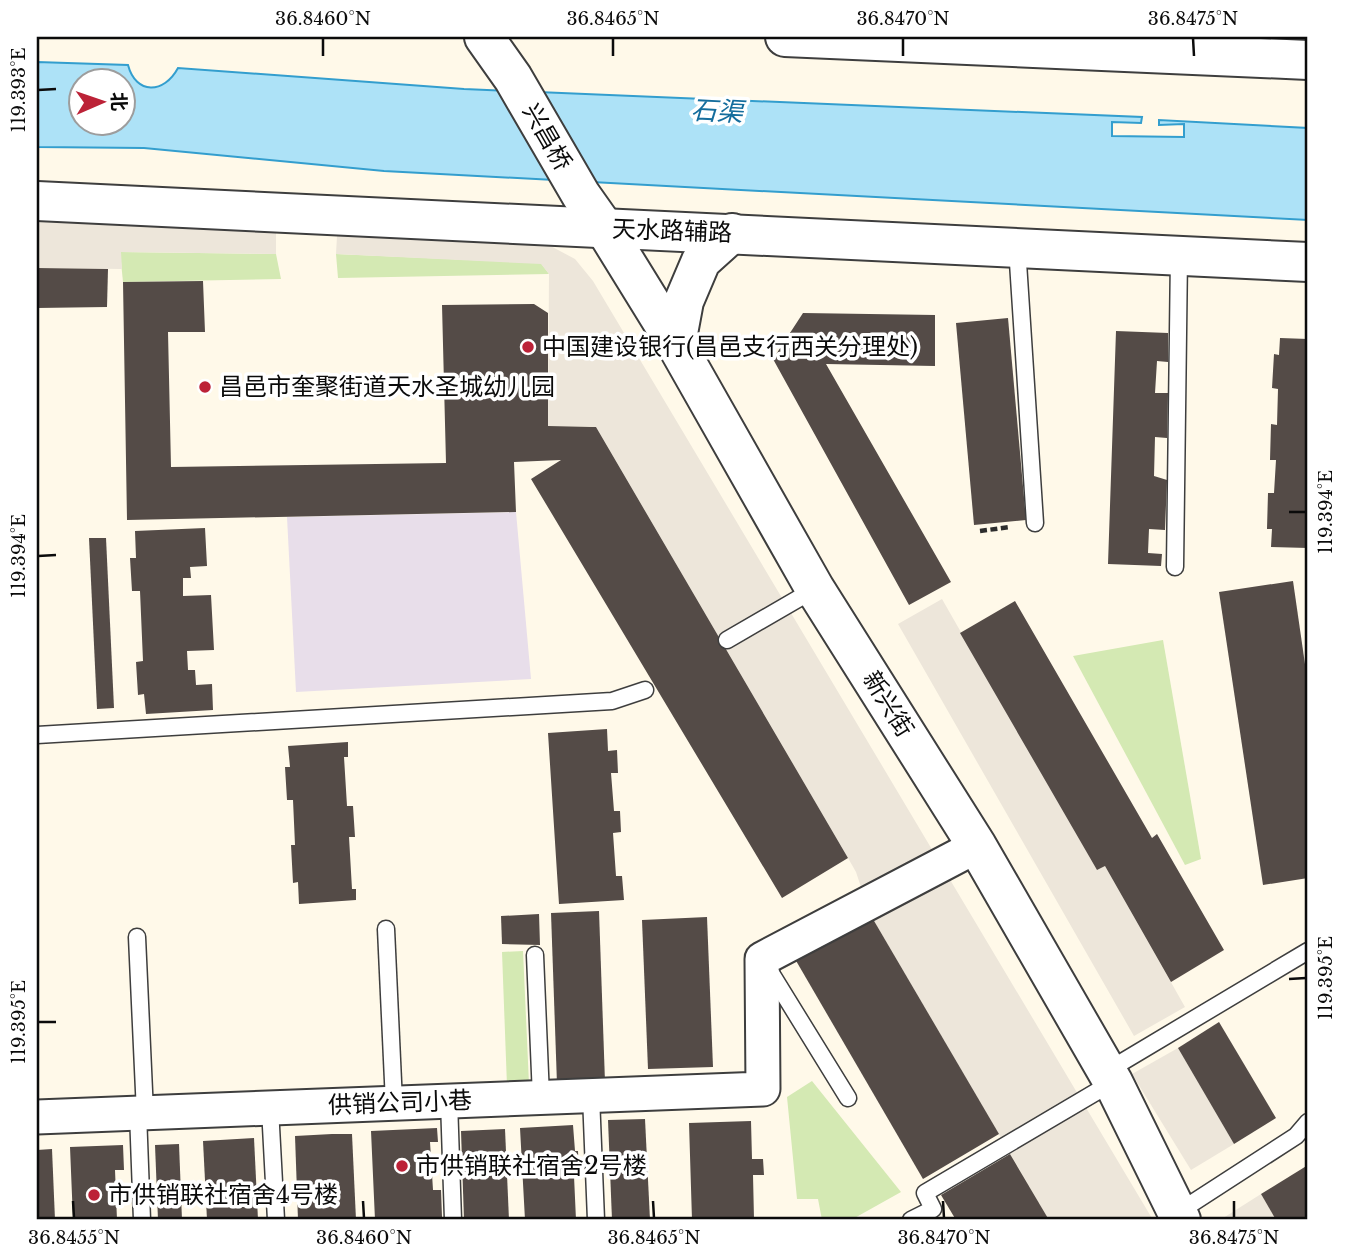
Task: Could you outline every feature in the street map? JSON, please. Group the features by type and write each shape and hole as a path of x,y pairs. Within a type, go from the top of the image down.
{"street":[{"name":"兴昌桥","path":"484,37 513,78 581,195"},
{"path":"785,37 1065,43 1308,61"},
{"name":"新兴街","path":"581,195 676,344 815,589 977,846 1110,1076 1179,1217"},
{"name":"天水路辅路","path":"37,201 1308,262"},
{"path":"676,344 684,301 701,261 732,233"},
{"path":"762,959 977,846"},
{"name":"供销公司小巷","path":"37,1117 763,1089 762,959"}],"lane":[{"path":"1017,247 1035,523"},
{"path":"1175,567 1179,255"},
{"path":"727,640 815,589"},
{"path":"37,734 612,701 645,690"},
{"path":"386,929 394,1104"},
{"path":"137,937 142,1220"},
{"path":"911,1220 933,1209 925,1193 1308,951"},
{"path":"535,955 541,1097"},
{"path":"762,959 848,1098"},
{"path":"591,1096 596,1220"},
{"path":"449,1101 453,1220"},
{"path":"270,1108 276,1220"},
{"path":"1179,1217 1302,1136 1308,1122"}],"shaded area":[{"path":"37,219 276,233 276,254 121,252 122,269 37,268"},
{"path":"337,236 543,242 575,259 593,281 1153,1220 1049,1220 870,914 856,872 596,427 548,426 549,274 541,264 336,254"},
{"path":"516,512 531,679 296,692 287,517"},
{"path":"942,599 1097,870 1105,866 1185,1007 1134,1036 898,624"},
{"path":"1178,1048 1234,1144 1191,1170 1132,1074"},
{"path":"1261,1194 1276,1220 1220,1220"}],"green space":[{"path":"120,252 276,254 281,279 123,282"},
{"path":"336,254 541,263 549,274 338,278"},
{"path":"1163,640 1201,859 1185,865 1073,656"},
{"path":"523,951 529,1084 507,1086 502,952"},
{"path":"812,1081 901,1192 851,1220 822,1220 818,1199 797,1199 787,1097"}],"water":[{"name":"石渠","path":"37,62 128,66 66,66 66,136 136,136 136,81 144,86 158,86 172,77 178,68 464,89 1142,117 1141,123 1112,122 1112,136 1184,137 1184,124 1159,125 1159,120 1308,128 1308,220 384,171 144,148 37,147"}],"building":[{"path":"37,268 108,269 107,307 37,308"},
{"path":"203,281 205,332 168,332 171,467 446,463 442,305 534,304 548,313 548,426 596,427 848,858 782,898 531,479 561,460 514,462 516,512 127,520 123,282"},
{"path":"803,313 935,315 935,366 826,364 951,582 909,605 773,359"},
{"path":"1008,318 1026,520 974,525 956,323"},
{"path":"1116,331 1168,333 1168,362 1157,361 1155,393 1168,393 1167,438 1155,437 1154,476 1167,480 1165,530 1149,529 1148,553 1162,554 1161,566 1108,564"},
{"path":"1280,338 1308,339 1308,548 1271,547 1272,529 1267,529 1268,493 1274,493 1276,460 1270,460 1271,424 1277,425 1278,389 1272,388 1274,354 1279,355"},
{"path":"205,528 207,566 190,567 191,578 183,578 183,596 211,595 214,650 187,651 188,670 195,670 196,685 212,684 213,710 146,714 144,694 138,695 136,662 143,661 140,591 132,591 130,558 136,558 135,531"},
{"path":"89,538 106,538 114,708 97,709"},
{"path":"1293,581 1308,685 1308,878 1263,885 1219,592"},
{"path":"1015,601 1152,838 1157,834 1224,950 1171,982 1105,866 1097,870 960,633"},
{"path":"607,729 608,751 617,750 618,773 611,773 614,811 620,811 621,832 613,833 616,876 622,876 624,900 559,904 548,733"},
{"path":"348,742 348,757 344,757 347,806 353,806 355,837 349,837 352,889 356,889 356,900 299,904 298,882 293,883 293,800 287,800 285,767 290,767 288,746"},
{"path":"599,911 605,1082 557,1084 551,913"},
{"path":"539,914 540,945 502,944 501,916"},
{"path":"870,914 999,1134 923,1179 795,959"},
{"path":"707,917 713,1067 648,1069 642,920"},
{"path":"1219,1022 1276,1118 1234,1144 1178,1048"},
{"path":"645,1119 650,1220 612,1220 608,1120"},
{"path":"751,1121 752,1159 763,1159 764,1175 753,1175 754,1219 692,1220 689,1123"},
{"path":"573,1125 579,1176 574,1176 576,1220 525,1220 520,1128"},
{"name":"市供销联社宿舍2号楼","path":"437,1128 438,1142 430,1142 433,1190 441,1190 442,1217 435,1220 375,1220 371,1131"},
{"path":"505,1129 509,1220 464,1220 461,1131"},
{"path":"352,1134 356,1220 298,1220 295,1136"},
{"path":"254,1138 258,1220 207,1220 203,1141"},
{"path":"179,1144 182,1220 158,1220 155,1145"},
{"name":"市供销联社宿舍4号楼","path":"123,1145 124,1170 115,1170 117,1220 73,1220 70,1147"},
{"path":"52,1149 55,1220 37,1220 37,1150"},
{"path":"1010,1154 1049,1220 956,1220 941,1195"},
{"path":"1308,1165 1308,1220 1276,1220 1261,1194"}],"place":[{"name":"中国建设银行(昌邑支行西关分理处)","path":"528,347"},
{"name":"昌邑市奎聚街道天水圣城幼儿园","path":"205,387"},
{"name":"市供销联社宿舍2号楼","path":"402,1166"},
{"name":"市供销联社宿舍4号楼","path":"94,1195"}]}
